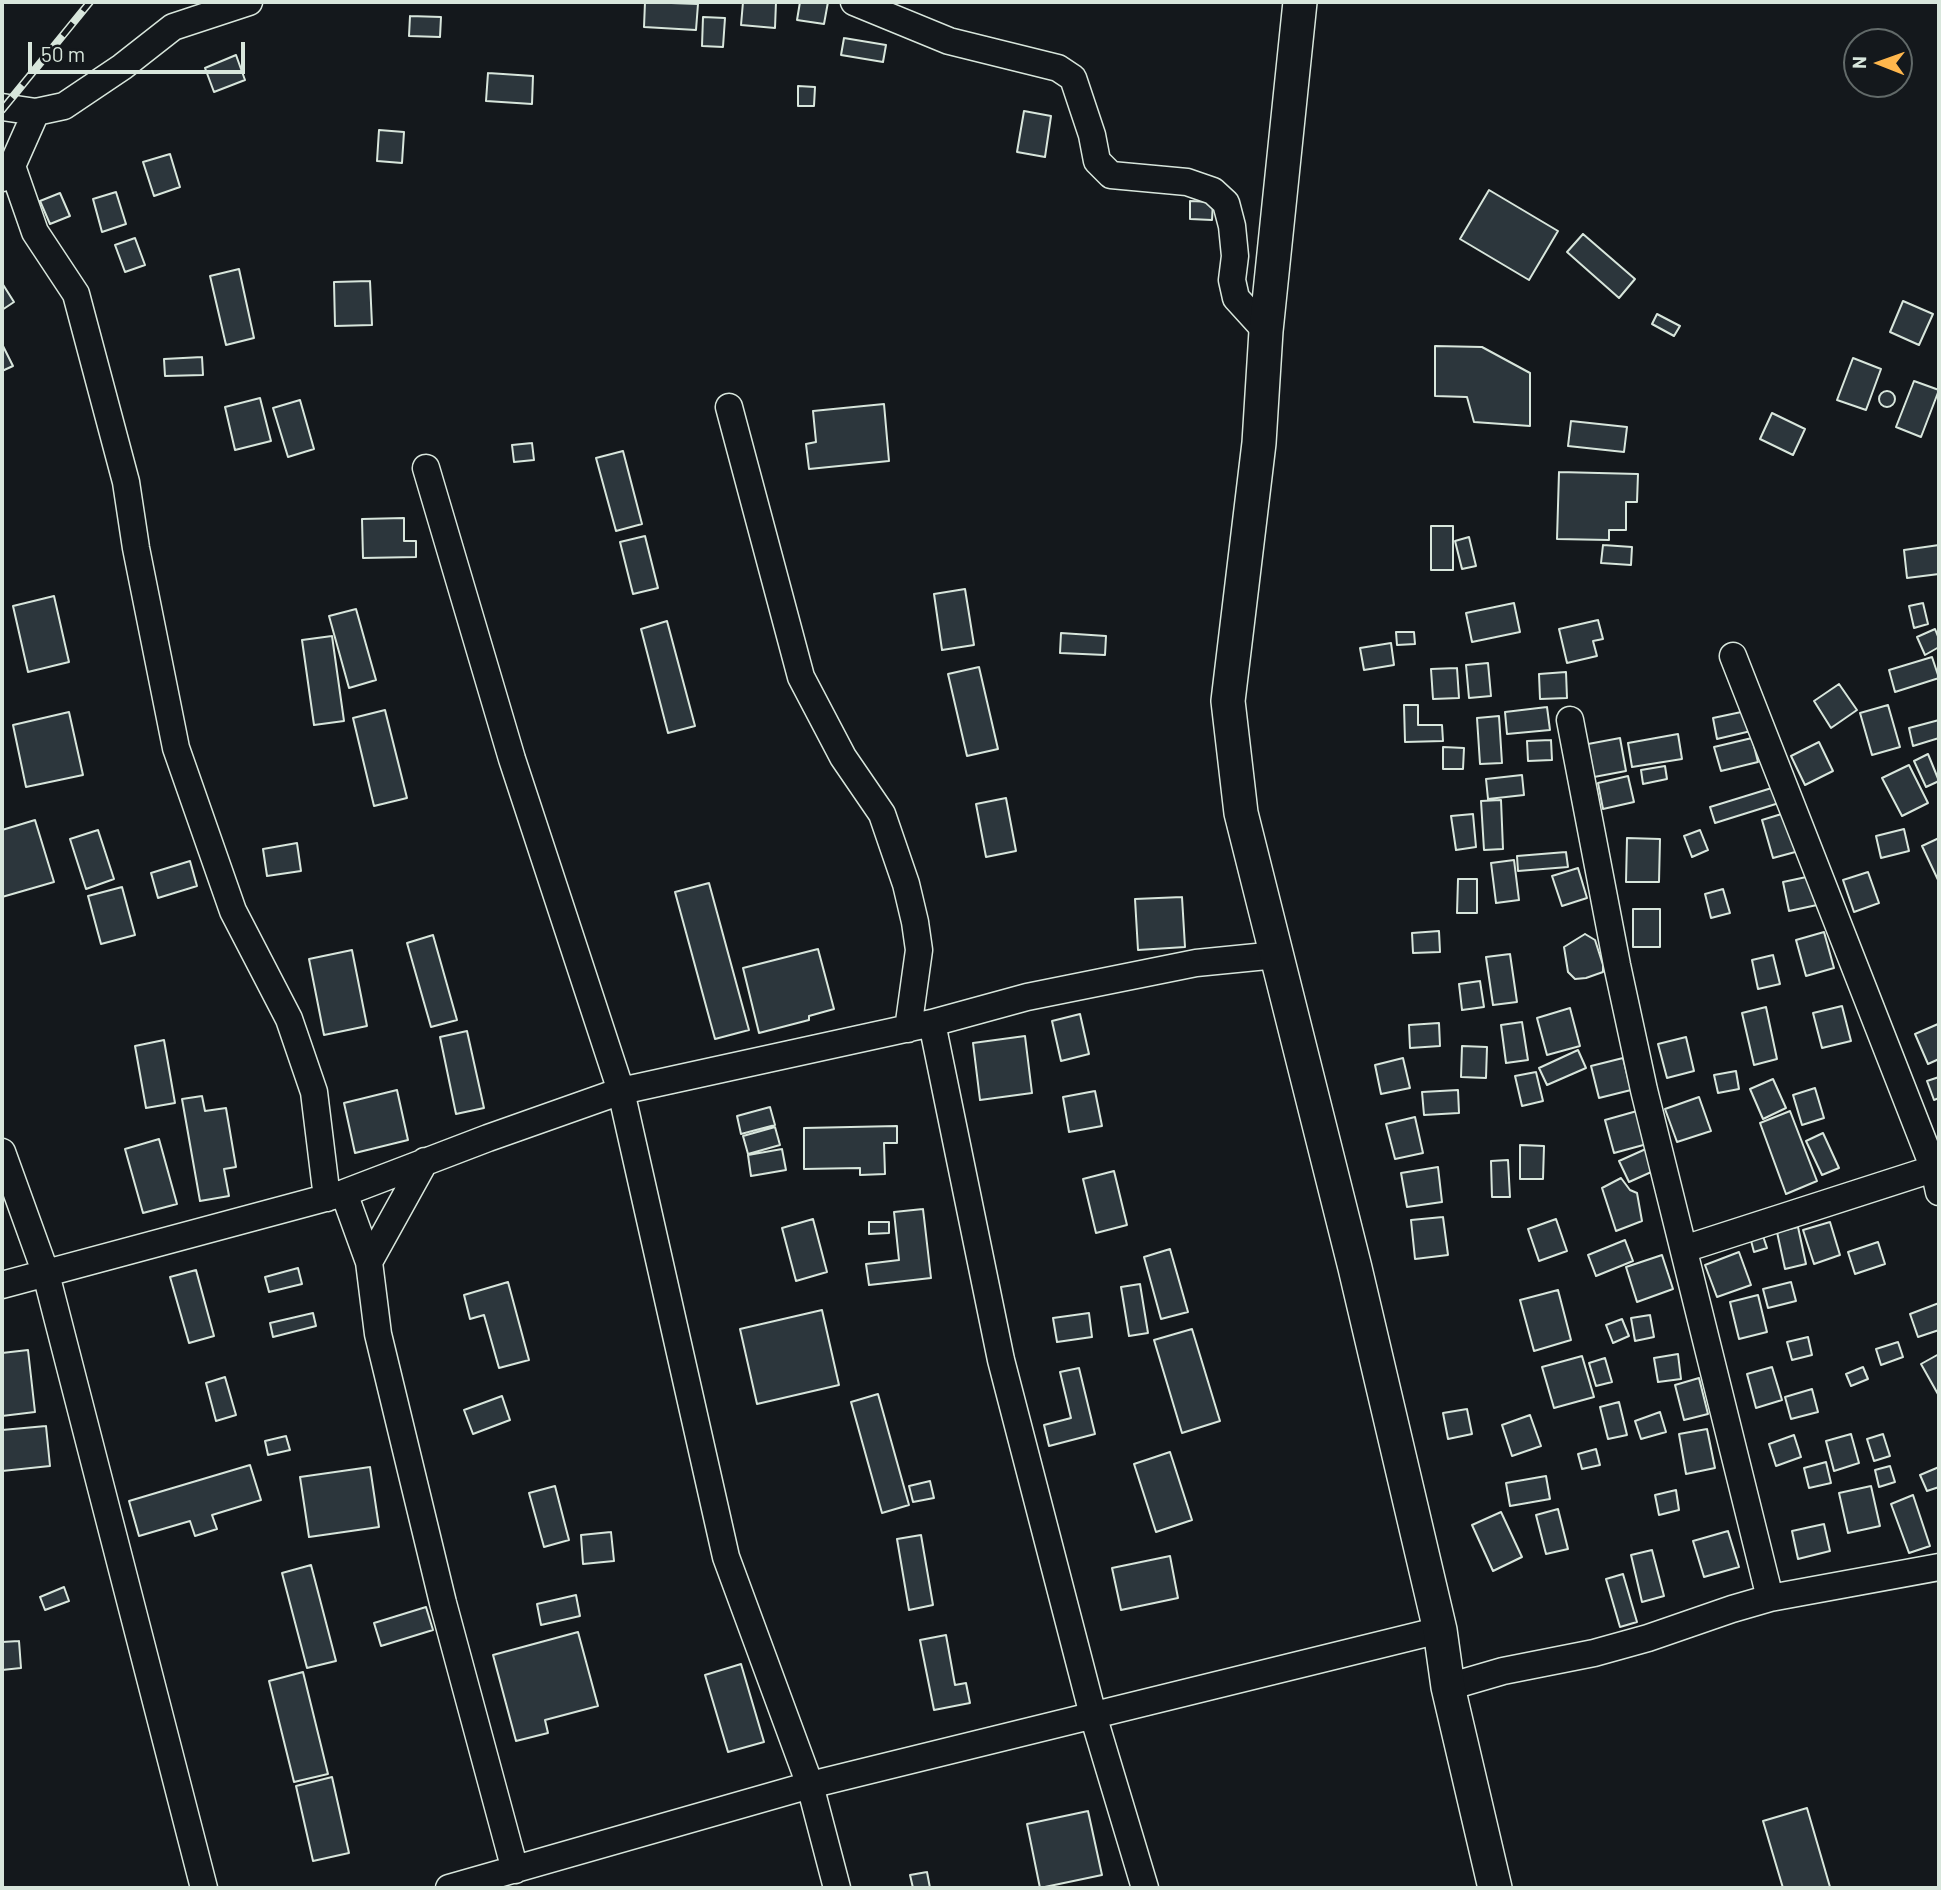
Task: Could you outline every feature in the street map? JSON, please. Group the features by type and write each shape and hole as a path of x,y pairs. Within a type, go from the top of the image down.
{"street":[{"path":"2,107 36,112 64,106 122,67 173,27 249,2"},
{"path":"854,2 949,41 1058,68 1073,78 1092,135 1097,161 1111,175 1187,182 1213,191 1226,202 1232,226 1235,256 1232,280 1236,298 1266,331"},
{"path":"1300,2 1266,331 1259,443 1228,701 1241,813 1355,1268 1440,1630 1448,1687 1495,1888"},
{"path":"36,112 7,172 35,232 76,294 126,482 136,548 176,748 233,911 289,1019 314,1092 335,1195 369,1262 381,1347 443,1603 505,1878"},
{"path":"729,407 801,677 843,757 882,814 906,884 919,950 920,1026 1000,1360 1093,1715 1145,1888"},
{"path":"426,468 512,759 621,1091 726,1557 810,1785 837,1888"},
{"path":"1684,1249 1938,1176 1733,656"},
{"path":"1570,720 1644,1090 1770,1598"},
{"path":"2,1285 335,1195 621,1091 920,1026 1027,997 1196,963 1277,955"},
{"path":"2,1152 46,1274 204,1888"},
{"path":"369,1262 425,1161"},
{"path":"1448,1687 1503,1671 1594,1653 1770,1598 1939,1567"},
{"path":"449,1888 505,1878 810,1785 1440,1630"}],"building":[{"path":"645,2 698,4 696,30 644,27"},
{"path":"743,2 776,2 775,28 741,25"},
{"path":"800,2 828,2 824,24 797,20"},
{"path":"410,16 441,17 440,37 409,36"},
{"path":"703,17 725,18 723,47 702,46"},
{"path":"844,38 886,45 883,62 841,55"},
{"path":"236,55 245,80 214,92 205,68"},
{"path":"488,73 533,76 532,104 486,101"},
{"path":"798,86 815,87 814,106 798,106"},
{"path":"1024,111 1051,116 1045,157 1017,152"},
{"path":"379,130 404,132 402,163 377,161"},
{"path":"170,154 180,187 154,196 143,162"},
{"path":"1489,190 1558,231 1529,280 1460,239"},
{"path":"116,192 126,224 102,232 93,199"},
{"path":"60,193 70,216 50,224 40,201"},
{"path":"1190,201 1213,202 1212,220 1190,219"},
{"path":"1583,234 1635,279 1619,298 1567,252"},
{"path":"135,238 145,265 125,272 115,245"},
{"path":"239,269 254,338 226,345 210,276"},
{"path":"370,281 372,325 335,326 334,282"},
{"path":"2,283 14,302 2,310"},
{"path":"1903,301 1933,314 1919,345 1890,332"},
{"path":"1657,314 1680,326 1674,336 1652,324"},
{"path":"2,344 13,366 2,371"},
{"path":"1435,346 1482,347 1530,373 1530,426 1474,422 1467,397 1435,396"},
{"path":"202,357 203,375 165,376 164,359"},
{"path":"1853,358 1881,369 1866,410 1837,400"},
{"path":"1914,381 1939,390 1921,437 1896,427"},
{"path":"1887,391 1893,393 1893,405 1887,407 1881,405 1879,399 1881,393"},
{"path":"260,398 271,441 235,450 225,407"},
{"path":"300,400 314,449 288,457 273,408"},
{"path":"884,404 889,461 809,469 806,444 816,442 813,411"},
{"path":"1772,413 1805,429 1793,455 1760,439"},
{"path":"1571,421 1627,427 1624,452 1568,446"},
{"path":"532,443 534,460 514,462 512,445"},
{"path":"623,451 642,524 616,531 596,458"},
{"path":"1559,472 1638,474 1637,502 1626,502 1626,530 1609,530 1609,540 1557,539"},
{"path":"404,518 404,541 416,541 416,557 363,558 362,519"},
{"path":"1431,526 1453,526 1453,570 1431,570"},
{"path":"645,536 658,588 633,594 620,542"},
{"path":"1469,537 1476,566 1462,569 1455,541"},
{"path":"1603,545 1632,547 1631,565 1601,563"},
{"path":"1939,545 1939,574 1907,578 1904,550"},
{"path":"965,589 974,645 942,650 934,594"},
{"path":"54,596 69,662 28,672 13,606"},
{"path":"1514,603 1520,632 1472,642 1466,613"},
{"path":"1923,603 1928,624 1914,628 1909,606"},
{"path":"356,609 376,680 349,688 329,616"},
{"path":"1598,620 1603,639 1593,641 1597,656 1567,663 1559,629"},
{"path":"667,621 695,726 668,733 641,629"},
{"path":"1935,629 1939,647 1925,655 1917,637"},
{"path":"1396,632 1414,632 1415,644 1397,645"},
{"path":"1061,633 1106,636 1105,655 1060,653"},
{"path":"332,636 344,721 314,725 302,640"},
{"path":"1391,643 1394,665 1364,670 1360,648"},
{"path":"1932,657 1939,678 1895,692 1889,670"},
{"path":"1488,663 1491,696 1469,698 1466,665"},
{"path":"979,667 998,749 967,756 948,674"},
{"path":"1457,668 1459,698 1433,699 1431,669"},
{"path":"1566,672 1567,698 1540,699 1539,674"},
{"path":"1839,684 1857,710 1831,728 1814,701"},
{"path":"1404,705 1418,705 1418,725 1442,725 1443,741 1405,742"},
{"path":"1888,705 1900,747 1872,755 1860,713"},
{"path":"1547,707 1550,730 1507,734 1505,712"},
{"path":"385,710 407,798 374,806 353,718"},
{"path":"1746,711 1751,731 1717,739 1713,718"},
{"path":"69,712 83,775 26,787 13,725"},
{"path":"1499,716 1502,763 1480,764 1477,718"},
{"path":"1939,720 1939,738 1913,746 1909,728"},
{"path":"1678,734 1682,759 1632,767 1628,743"},
{"path":"1620,738 1626,771 1594,777 1588,744"},
{"path":"1752,738 1758,762 1721,771 1714,747"},
{"path":"1551,740 1552,760 1528,761 1527,741"},
{"path":"1819,742 1833,771 1805,785 1791,756"},
{"path":"1443,747 1464,748 1463,769 1443,769"},
{"path":"1928,754 1939,781 1926,787 1914,761"},
{"path":"1909,765 1928,803 1902,816 1882,778"},
{"path":"1665,766 1667,779 1643,784 1641,770"},
{"path":"1522,775 1524,795 1488,799 1486,779"},
{"path":"1628,776 1634,802 1603,809 1598,783"},
{"path":"1775,787 1779,803 1715,823 1710,807"},
{"path":"1006,798 1016,851 986,857 976,804"},
{"path":"1501,800 1503,849 1484,850 1481,801"},
{"path":"1788,812 1799,851 1773,858 1762,820"},
{"path":"1473,814 1476,847 1456,850 1451,816"},
{"path":"35,820 54,882 2,897 2,830"},
{"path":"1904,829 1909,851 1881,858 1876,836"},
{"path":"98,830 114,879 86,889 70,839"},
{"path":"1700,830 1708,850 1692,857 1684,836"},
{"path":"1627,838 1660,839 1659,882 1626,882"},
{"path":"1939,838 1939,882 1922,846"},
{"path":"297,843 301,871 267,876 263,849"},
{"path":"1566,852 1568,867 1518,871 1517,856"},
{"path":"1514,860 1519,900 1496,903 1491,863"},
{"path":"190,861 197,886 158,898 151,873"},
{"path":"1578,868 1587,898 1562,906 1552,876"},
{"path":"1868,872 1879,903 1854,912 1843,880"},
{"path":"1811,876 1817,905 1789,911 1783,882"},
{"path":"1458,879 1477,879 1477,913 1457,913"},
{"path":"709,883 749,1030 715,1039 675,892"},
{"path":"122,887 135,935 101,944 88,896"},
{"path":"1723,889 1730,913 1711,918 1705,894"},
{"path":"1182,897 1185,947 1138,950 1135,899"},
{"path":"1633,909 1660,909 1660,947 1633,947"},
{"path":"1439,931 1440,952 1413,953 1412,933"},
{"path":"1824,932 1834,968 1806,976 1796,940"},
{"path":"1585,934 1595,940 1603,972 1575,979 1568,972 1564,947"},
{"path":"433,935 457,1020 431,1027 407,943"},
{"path":"818,949 834,1009 809,1016 809,1020 759,1033 743,968"},
{"path":"352,950 367,1026 324,1035 309,959"},
{"path":"1510,954 1517,1002 1493,1005 1486,957"},
{"path":"1773,955 1780,984 1758,989 1752,960"},
{"path":"1480,981 1484,1007 1462,1010 1459,984"},
{"path":"1842,1006 1851,1041 1822,1048 1813,1013"},
{"path":"1766,1007 1777,1059 1754,1065 1742,1013"},
{"path":"1570,1008 1580,1046 1547,1055 1537,1018"},
{"path":"1080,1014 1089,1054 1061,1061 1052,1021"},
{"path":"1522,1022 1528,1060 1506,1063 1501,1025"},
{"path":"1439,1023 1440,1046 1410,1048 1409,1025"},
{"path":"1938,1024 1939,1059 1928,1064 1915,1034"},
{"path":"467,1031 484,1108 456,1114 440,1037"},
{"path":"1025,1036 1032,1093 980,1100 973,1043"},
{"path":"1686,1037 1694,1071 1667,1078 1658,1044"},
{"path":"164,1040 175,1103 146,1108 135,1046"},
{"path":"1462,1046 1487,1047 1486,1078 1461,1077"},
{"path":"1578,1050 1586,1068 1547,1085 1539,1068"},
{"path":"1403,1058 1410,1088 1381,1094 1375,1065"},
{"path":"1623,1058 1631,1090 1599,1098 1591,1066"},
{"path":"1736,1071 1739,1089 1718,1093 1714,1075"},
{"path":"1536,1072 1543,1101 1522,1106 1515,1076"},
{"path":"1939,1077 1939,1098 1934,1100 1927,1081"},
{"path":"1773,1079 1786,1108 1763,1119 1750,1089"},
{"path":"1815,1088 1824,1118 1802,1125 1793,1095"},
{"path":"397,1090 408,1140 355,1153 344,1103"},
{"path":"1458,1090 1459,1113 1424,1115 1422,1092"},
{"path":"1095,1091 1102,1126 1069,1132 1063,1097"},
{"path":"202,1096 205,1111 226,1108 236,1167 224,1169 229,1196 200,1201 182,1099"},
{"path":"1699,1097 1711,1131 1677,1142 1665,1109"},
{"path":"770,1107 775,1125 741,1134 737,1116"},
{"path":"1637,1111 1647,1144 1614,1153 1605,1120"},
{"path":"1790,1111 1817,1181 1786,1194 1760,1123"},
{"path":"1415,1117 1423,1153 1395,1159 1386,1124"},
{"path":"897,1126 897,1143 884,1143 885,1174 860,1175 860,1168 804,1169 804,1128"},
{"path":"775,1127 780,1145 748,1154 743,1136"},
{"path":"1823,1133 1839,1168 1822,1175 1806,1141"},
{"path":"159,1139 177,1204 143,1213 125,1149"},
{"path":"1520,1145 1544,1146 1543,1179 1520,1179"},
{"path":"1648,1148 1658,1169 1629,1182 1619,1161"},
{"path":"782,1149 786,1170 751,1176 748,1155"},
{"path":"1508,1160 1510,1197 1492,1197 1491,1161"},
{"path":"1438,1167 1442,1202 1407,1207 1401,1173"},
{"path":"1114,1171 1127,1225 1096,1233 1083,1179"},
{"path":"1621,1178 1630,1190 1637,1193 1642,1221 1616,1231 1602,1188"},
{"path":"923,1209 931,1278 869,1285 866,1264 899,1260 894,1212"},
{"path":"1443,1217 1448,1255 1415,1259 1411,1220"},
{"path":"813,1219 827,1272 796,1281 782,1228"},
{"path":"1556,1219 1567,1251 1539,1261 1528,1229"},
{"path":"869,1222 889,1222 889,1233 869,1234"},
{"path":"1830,1222 1840,1255 1814,1264 1803,1230"},
{"path":"1798,1227 1806,1264 1785,1269 1777,1232"},
{"path":"1762,1233 1767,1248 1754,1252 1750,1237"},
{"path":"1625,1240 1633,1261 1596,1276 1588,1255"},
{"path":"1878,1242 1885,1264 1855,1274 1848,1252"},
{"path":"1170,1249 1188,1312 1161,1319 1144,1257"},
{"path":"1739,1252 1751,1285 1717,1297 1705,1265"},
{"path":"1662,1255 1673,1289 1637,1302 1626,1267"},
{"path":"298,1268 302,1284 269,1292 265,1277"},
{"path":"196,1270 214,1336 189,1343 170,1277"},
{"path":"508,1282 529,1360 499,1368 484,1315 470,1319 464,1295"},
{"path":"1791,1282 1796,1301 1768,1308 1763,1289"},
{"path":"1140,1284 1148,1333 1129,1336 1121,1287"},
{"path":"1558,1290 1571,1340 1534,1351 1520,1300"},
{"path":"1758,1295 1767,1332 1739,1339 1730,1302"},
{"path":"1939,1303 1939,1330 1918,1337 1910,1314"},
{"path":"822,1310 839,1385 757,1404 740,1329"},
{"path":"313,1313 316,1326 273,1337 270,1323"},
{"path":"1089,1313 1092,1337 1057,1342 1053,1318"},
{"path":"1650,1315 1654,1337 1635,1341 1631,1318"},
{"path":"1622,1319 1629,1336 1613,1343 1606,1325"},
{"path":"1192,1329 1220,1421 1182,1433 1154,1340"},
{"path":"1808,1337 1812,1355 1792,1360 1787,1342"},
{"path":"1898,1342 1903,1357 1881,1365 1876,1349"},
{"path":"28,1350 35,1412 2,1416 2,1353"},
{"path":"1678,1354 1681,1379 1658,1382 1654,1358"},
{"path":"1939,1354 1939,1396 1921,1364"},
{"path":"1582,1356 1594,1397 1554,1408 1542,1367"},
{"path":"1605,1358 1612,1382 1596,1386 1589,1363"},
{"path":"1772,1367 1782,1400 1756,1408 1747,1374"},
{"path":"1863,1367 1868,1379 1851,1386 1846,1374"},
{"path":"1079,1368 1095,1434 1049,1446 1044,1425 1071,1418 1060,1372"},
{"path":"225,1377 236,1415 216,1421 206,1383"},
{"path":"1699,1378 1708,1414 1684,1420 1675,1385"},
{"path":"1812,1389 1818,1412 1791,1419 1785,1397"},
{"path":"878,1394 909,1505 882,1513 851,1402"},
{"path":"502,1396 510,1420 473,1434 464,1410"},
{"path":"1619,1402 1627,1435 1608,1439 1600,1407"},
{"path":"1467,1409 1472,1434 1448,1439 1443,1413"},
{"path":"1660,1412 1666,1432 1641,1439 1635,1421"},
{"path":"1530,1415 1541,1446 1512,1456 1502,1425"},
{"path":"46,1426 50,1466 2,1471 2,1430"},
{"path":"1707,1429 1715,1468 1686,1474 1679,1434"},
{"path":"1851,1434 1859,1463 1834,1471 1826,1441"},
{"path":"1883,1434 1890,1456 1874,1461 1867,1439"},
{"path":"1794,1435 1801,1457 1776,1466 1769,1444"},
{"path":"286,1436 290,1450 268,1455 265,1441"},
{"path":"1596,1449 1600,1465 1582,1469 1578,1454"},
{"path":"1170,1452 1192,1520 1156,1532 1134,1464"},
{"path":"1826,1462 1831,1483 1809,1488 1804,1468"},
{"path":"250,1465 261,1500 212,1515 217,1529 195,1536 190,1521 139,1536 129,1501"},
{"path":"1890,1466 1895,1482 1879,1487 1875,1470"},
{"path":"370,1467 379,1527 309,1537 300,1477"},
{"path":"1939,1467 1939,1487 1927,1491 1920,1475"},
{"path":"1546,1476 1550,1499 1510,1506 1506,1483"},
{"path":"930,1481 934,1498 913,1502 909,1486"},
{"path":"555,1486 569,1540 544,1547 529,1493"},
{"path":"1871,1486 1880,1526 1848,1533 1839,1493"},
{"path":"1676,1490 1679,1510 1659,1515 1655,1495"},
{"path":"1913,1495 1930,1546 1909,1553 1891,1504"},
{"path":"1558,1509 1568,1549 1546,1554 1536,1515"},
{"path":"1501,1512 1522,1557 1493,1571 1472,1525"},
{"path":"1824,1524 1830,1551 1798,1559 1792,1531"},
{"path":"1728,1531 1739,1567 1704,1577 1693,1541"},
{"path":"611,1532 614,1561 583,1564 581,1535"},
{"path":"921,1535 933,1605 909,1610 897,1539"},
{"path":"1652,1550 1664,1596 1642,1602 1631,1555"},
{"path":"1170,1556 1178,1598 1121,1610 1112,1568"},
{"path":"311,1565 336,1661 307,1668 282,1573"},
{"path":"1623,1574 1637,1622 1620,1627 1606,1579"},
{"path":"64,1587 69,1601 45,1610 40,1597"},
{"path":"576,1595 580,1616 541,1625 537,1604"},
{"path":"426,1607 433,1630 381,1646 374,1623"},
{"path":"578,1632 598,1706 545,1720 548,1733 516,1741 493,1655"},
{"path":"946,1635 955,1685 966,1683 970,1703 934,1710 920,1640"},
{"path":"19,1641 21,1668 2,1670 2,1642"},
{"path":"741,1664 764,1742 728,1752 705,1675"},
{"path":"303,1672 328,1774 294,1782 269,1681"},
{"path":"332,1777 349,1853 313,1861 296,1786"},
{"path":"1807,1808 1830,1887 1783,1888 1763,1821"},
{"path":"1088,1811 1102,1875 1040,1888 1027,1824"},
{"path":"927,1872 930,1888 913,1888 910,1875"}],"railway":[{"path":"2,110 90,2"}]}
